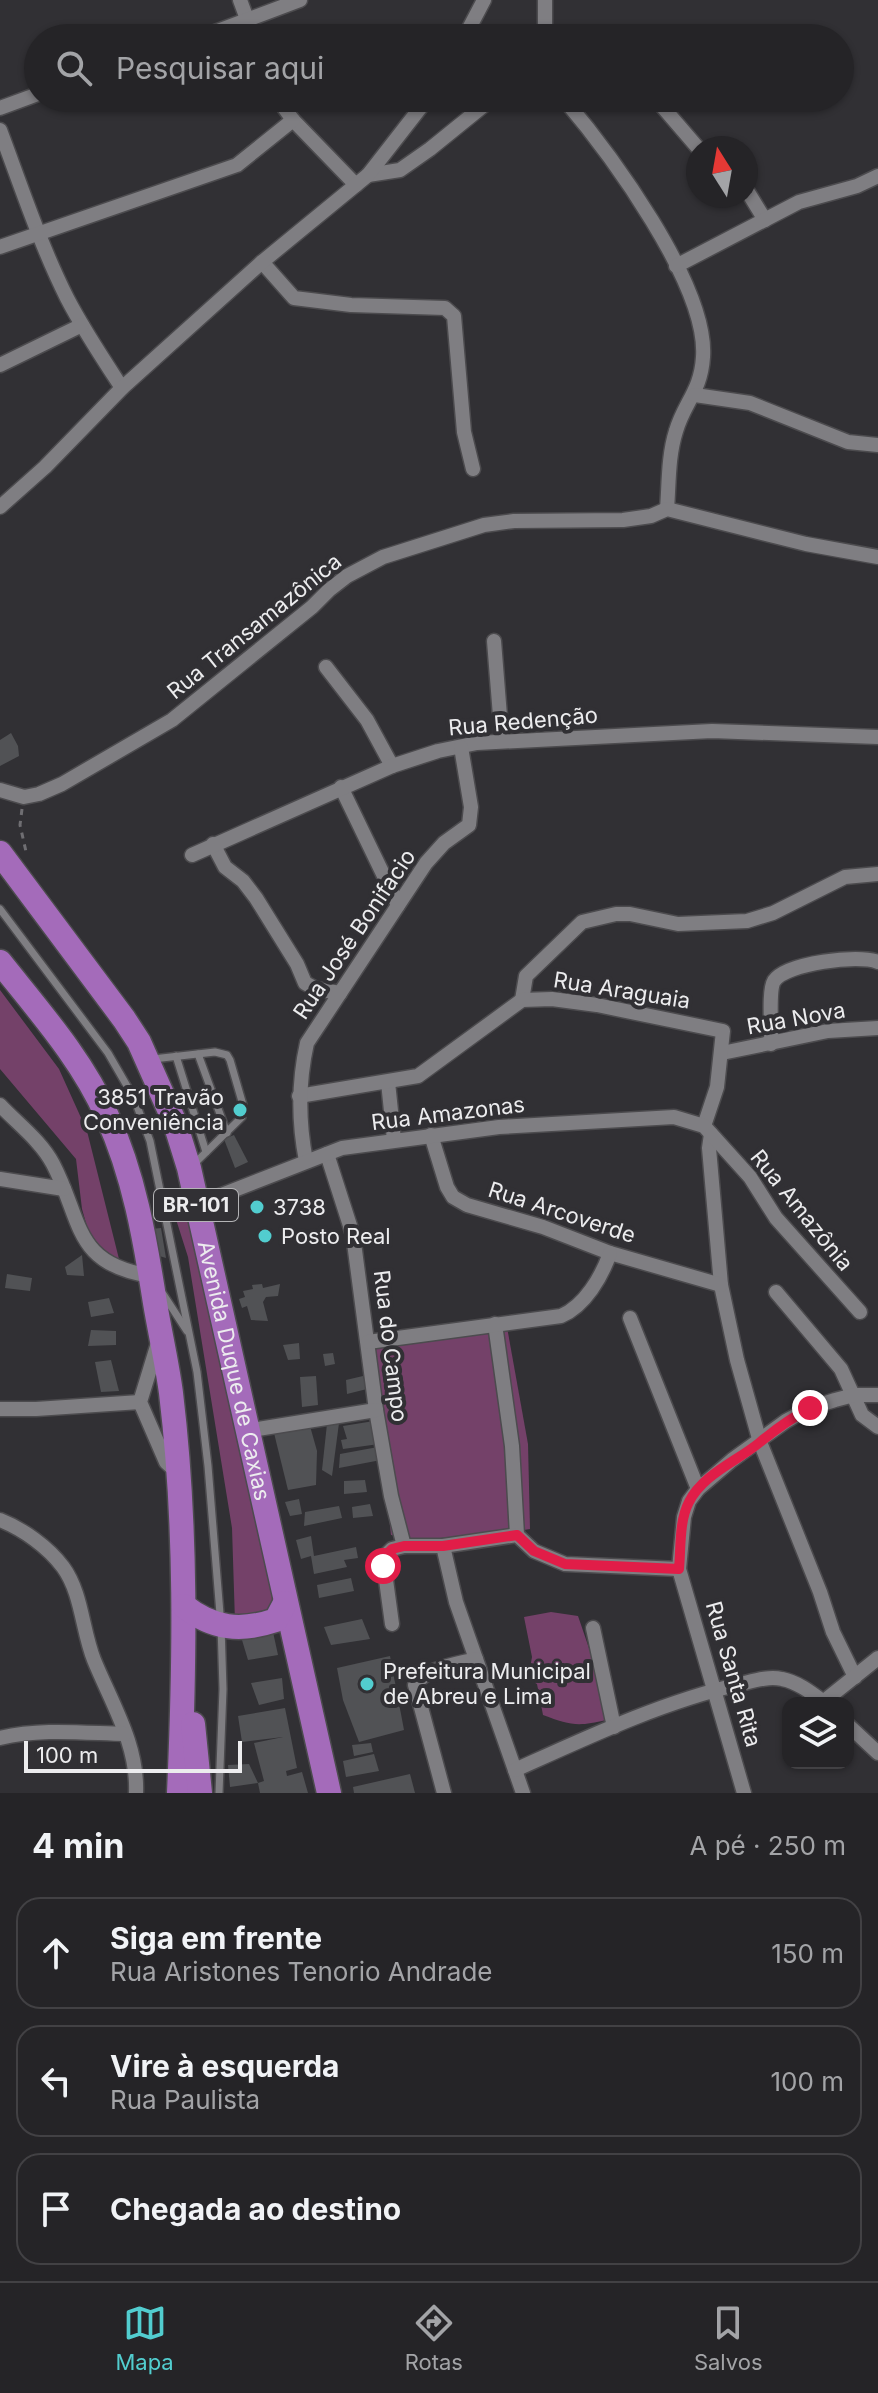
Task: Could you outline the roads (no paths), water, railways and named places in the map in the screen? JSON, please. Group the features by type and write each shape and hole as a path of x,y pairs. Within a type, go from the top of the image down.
{"highway":[{"name":"Avenida Duque de Caxias","path":"0,853 124,1019 147,1060 175,1123 198,1160 196,1205 329,1793"},
{"name":"BR-101","path":"0,962 74,1058 108,1116 130,1177 171,1390 178,1473 184,1606 179,1793"},
{"path":"184,1606 209,1623 247,1628 276,1620 285,1603"},
{"path":"183,1704 193,1723 197,1743 200,1793"}],"street":[{"path":"240,0 249,24"},
{"path":"237,24 300,0"},
{"path":"471,24 484,0"},
{"path":"545,0 545,24"},
{"path":"0,108 24,99"},
{"path":"287,112 356,185"},
{"path":"0,507 45,467 122,388 262,262 368,175 417,112"},
{"path":"368,175 400,170 476,112"},
{"path":"574,112 616,168 676,266 695,311 703,345 701,377 676,429 667,509"},
{"path":"667,112 688,136"},
{"path":"0,247 237,165 293,120"},
{"path":"0,130 38,233 82,325 122,388"},
{"path":"676,266 799,202 857,186 878,176"},
{"path":"758,208 765,220"},
{"path":"262,262 294,298 319,303 451,310 464,432 473,469"},
{"path":"0,365 82,325"},
{"path":"695,395 750,403 848,442 878,445"},
{"name":"Rua Transamazônica","path":"0,790 24,797 62,784 196,703 347,576 383,557 484,525 514,521 623,520 651,516 667,509 806,544 878,557"},
{"path":"494,641 502,741"},
{"path":"326,667 367,720 392,766"},
{"name":"Rua Redenção","path":"192,855 392,766 461,747 502,741 712,731 878,737"},
{"name":"Rua José Bonifacio","path":"306,1161 299,1096 307,1043 426,863 444,843 469,825 471,807 461,747"},
{"path":"341,787 398,905"},
{"path":"213,844 225,867 243,881 256,898 297,964 303,981 316,989 340,993"},
{"path":"522,1000 526,976 582,922 616,914 678,924 747,921 773,913 845,877 878,874"},
{"path":"771,1041 771,990 773,983 783,973 853,958 878,962"},
{"name":"Rua Araguaia","path":"299,1096 418,1076 522,1000 552,999 597,1005 723,1031 722,1053"},
{"name":"Rua Nova","path":"722,1053 828,1031 878,1028"},
{"path":"722,1053 708,1130 721,1285 737,1360 760,1442 833,1632 855,1677"},
{"path":"388,1082 394,1140"},
{"path":"0,1105 37,1141 52,1163 83,1238 93,1252 116,1267 151,1276"},
{"name":"Rua Amazonas","path":"196,1205 342,1148 394,1140 499,1127 674,1117 708,1130"},
{"name":"Rua Amazônia","path":"708,1130 750,1177 776,1218 860,1312"},
{"name":"Rua Arcoverde","path":"431,1135 447,1187 453,1197 467,1205 543,1227 610,1253 721,1285"},
{"name":"Rua do Campo","path":"327,1154 353,1235 376,1410 391,1496 404,1546"},
{"path":"0,1179 64,1189"},
{"path":"368,1342 568,1313 598,1278 610,1253"},
{"path":"776,1292 841,1369 862,1415 878,1427"},
{"path":"630,1318 698,1489"},
{"path":"495,1324 512,1446 517,1535 534,1551 565,1564 679,1569 684,1517 689,1501 698,1489 771,1431 810,1408 854,1395 878,1395"},
{"path":"161,1336 140,1402 166,1462 178,1473"},
{"path":"0,1409 140,1402"},
{"path":"246,1431 376,1410"},
{"path":"0,1520 30,1537 63,1567 73,1585 94,1660 134,1755 136,1793"},
{"path":"392,1624 383,1558 392,1549 443,1546 517,1535"},
{"path":"443,1546 456,1602 523,1793"},
{"name":"Rua Santa Rita","path":"679,1569 744,1793"},
{"path":"593,1628 614,1727"},
{"path":"830,1697 878,1658"},
{"path":"444,1793 415,1685 427,1674 476,1659"},
{"path":"515,1770 666,1705 716,1689 767,1678 782,1679 815,1697"},
{"path":"854,1731 878,1753"},
{"path":"0,1738 57,1732 125,1734"}],"lane":[{"path":"0,909 108,1053 134,1098 150,1141 190,1336 208,1466 221,1626 223,1689 219,1793"},
{"path":"147,1060 223,1053 230,1060 243,1112 239,1122 198,1160"},
{"path":"198,1054 227,1133"},
{"path":"176,1056 198,1160"},
{"path":"151,1276 190,1336"}],"place":[{"name":"3851 Travão Conveniência","path":"240,1110"},
{"name":"3738","path":"257,1207"},
{"name":"Posto Real","path":"265,1236"},
{"name":"Prefeitura Municipal de Abreu e Lima","path":"367,1684"}]}
